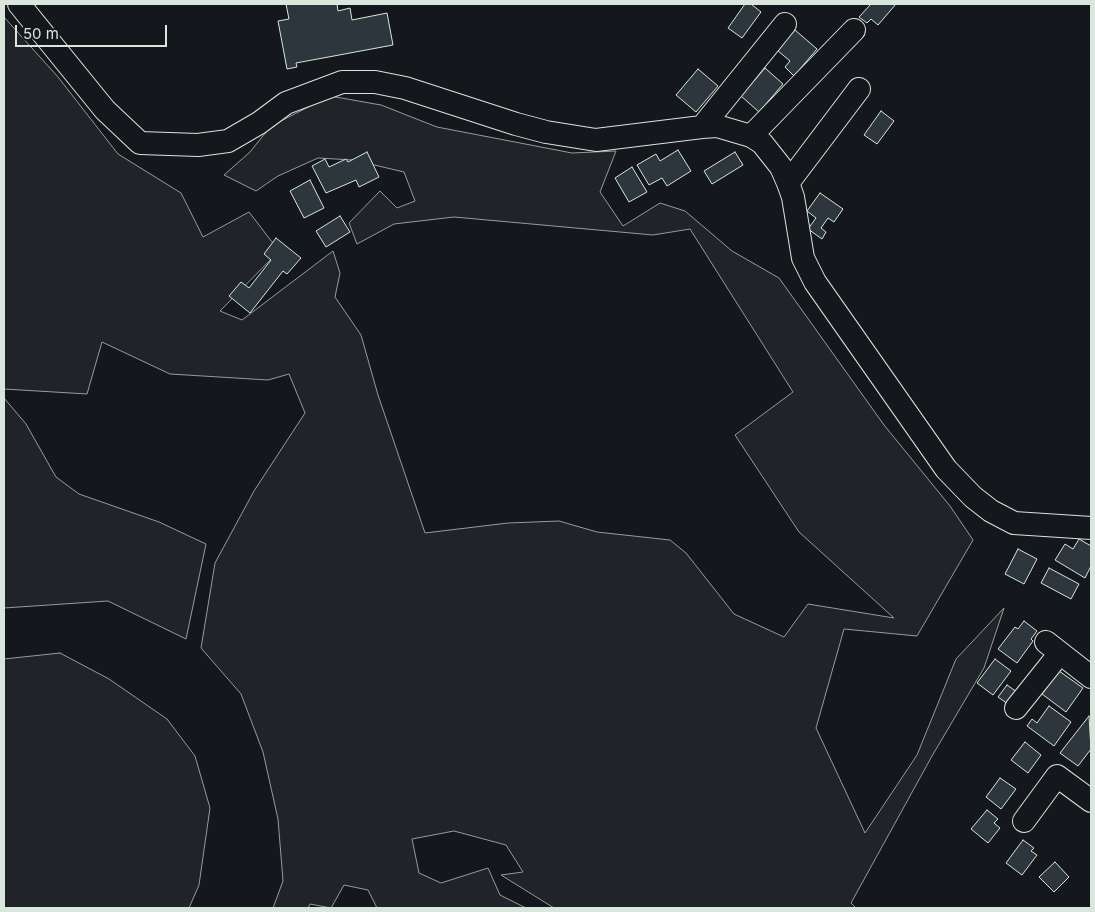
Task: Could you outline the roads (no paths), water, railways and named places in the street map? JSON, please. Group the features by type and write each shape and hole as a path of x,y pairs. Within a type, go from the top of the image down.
{"street":[{"path":"19,4 105,110 140,142 198,146 228,141 259,123 286,103 310,92 342,82 375,82 405,88 516,124 596,140 702,126 717,126 751,136 762,143 781,167 788,183 793,196 803,258 814,282 946,469 973,497 991,511 1014,523 1091,528"},
{"path":"702,126 785,24"},
{"path":"751,136 854,30"},
{"path":"788,183 859,89"},
{"path":"1016,708 1053,647 1091,677"},
{"path":"1024,821 1057,776 1091,801"}]}
